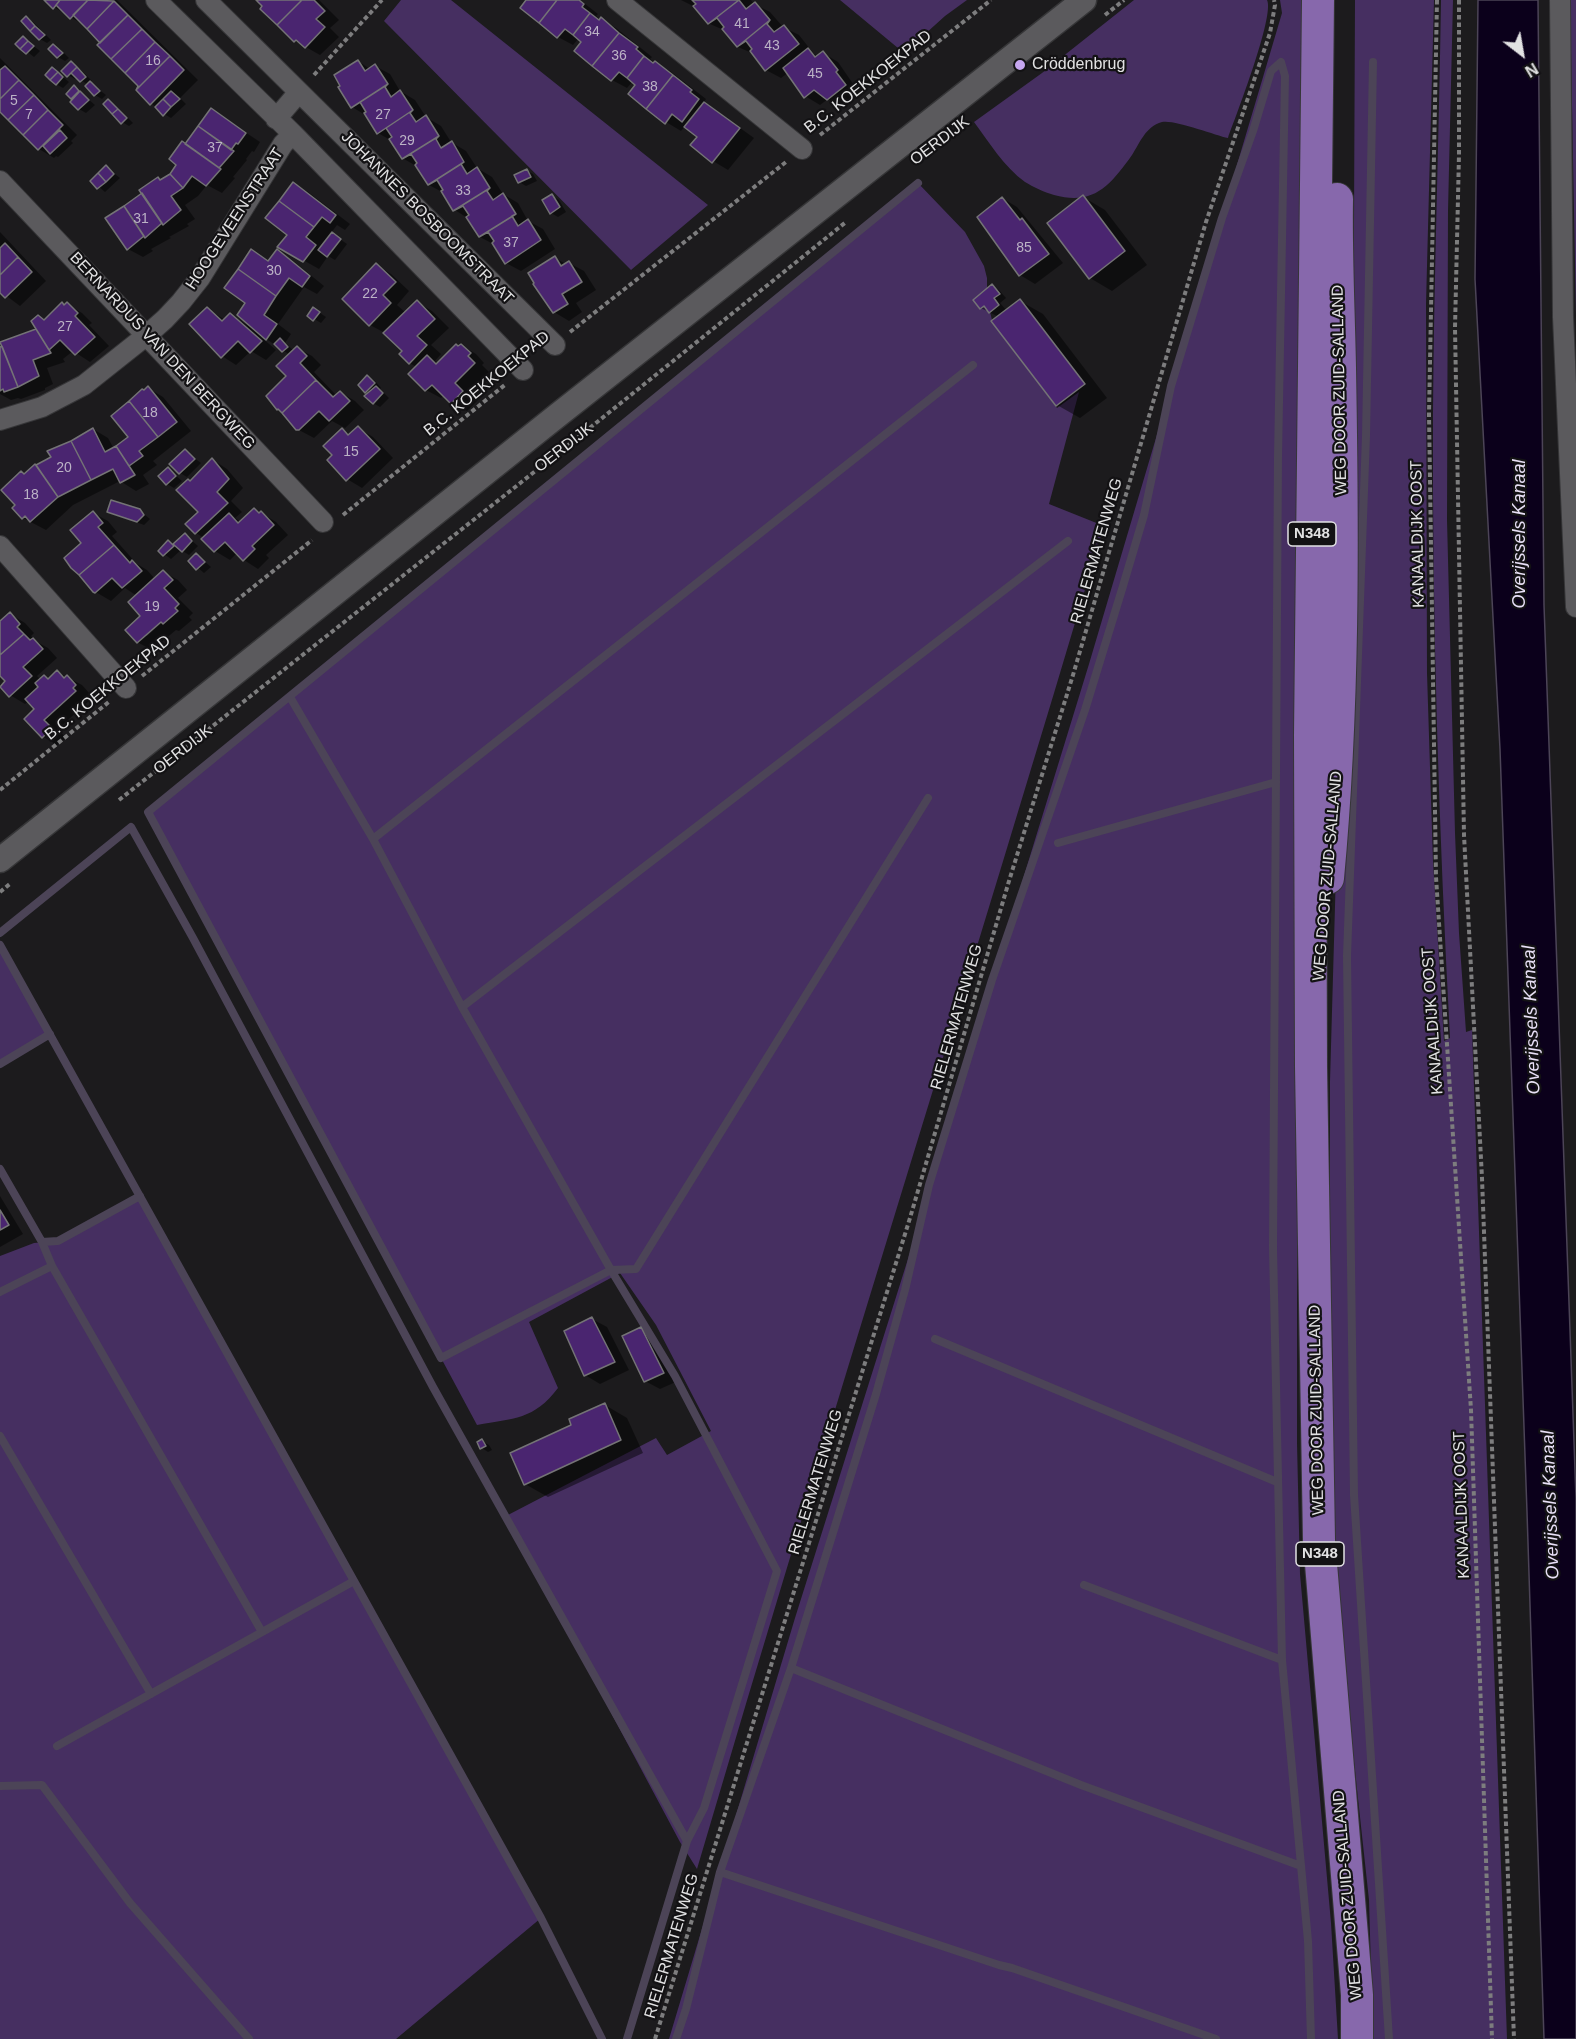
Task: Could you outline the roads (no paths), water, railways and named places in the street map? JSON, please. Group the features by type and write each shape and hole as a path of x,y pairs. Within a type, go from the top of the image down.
{"main road":[{"name":"WEG DOOR ZUID-SALLAND","path":"1318,0 1310,735 1311,1067 1319,1540 1357,1995 1357,2039"},
{"name":"WEG DOOR ZUID-SALLAND","path":"1311,1067 1336,789 1341,679 1337,207 1338,0"}],"street":[{"path":"156,0 292,134 523,370"},
{"name":"JOHANNES BOSBOOMSTRAAT","path":"206,0 555,345"},
{"path":"617,0 802,149"},
{"name":"OERDIJK","path":"0,860 1084,0"},
{"path":"1560,0 1563,317 1576,607"},
{"path":"276,119 299,92"},
{"name":"HOOGEVEENSTRAAT","path":"0,420 42,407 84,385 147,335 182,302 200,278 283,144 292,134"},
{"name":"BERNARDUS VAN DEN BERGWEG","path":"0,181 327,525"},
{"path":"0,546 126,688"}],"water":[{"name":"Overijssels Kanaal","path":"1478,0 1538,0 1544,605 1576,1498 1576,2039 1544,2039 1500,749 1475,279"}],"waterway":[{"path":"676,2039 686,2009 720,1872 791,1668 876,1394 905,1290 929,1185 992,980 1085,710 1123,586 1144,515 1171,386 1222,218 1253,131 1271,71 1281,62 1285,76 1278,457 1273,1248 1282,1660 1308,1941 1311,2039"},
{"path":"1373,62 1366,436 1347,956 1354,1495 1389,2039"},
{"path":"687,1841 704,1808 777,1571 675,1376 611,1270 441,1358 148,812 918,183"},
{"path":"373,839 973,365"},
{"path":"462,1007 1068,541"},
{"path":"290,697 373,839 462,1007 611,1270 636,1269 928,798"},
{"path":"1058,843 1276,782"},
{"path":"0,933 131,827 193,938 433,1387 687,1841 627,2039"},
{"path":"0,945 354,1581 57,1746"},
{"path":"0,1064 50,1034"},
{"path":"0,1169 42,1242 58,1241 140,1196"},
{"path":"42,1242 52,1266 262,1632"},
{"path":"0,1292 52,1266"},
{"path":"935,1339 1277,1482"},
{"path":"0,1436 151,1694"},
{"path":"354,1581 541,1918 602,2039"},
{"path":"1084,1585 1282,1660"},
{"path":"791,1668 1081,1785 1301,1866"},
{"path":"0,1786 42,1785 130,1903 249,2039"},
{"path":"720,1872 1012,1968 1216,2039"}],"place":[{"name":"Cröddenbrug","path":"1020,65"}]}
